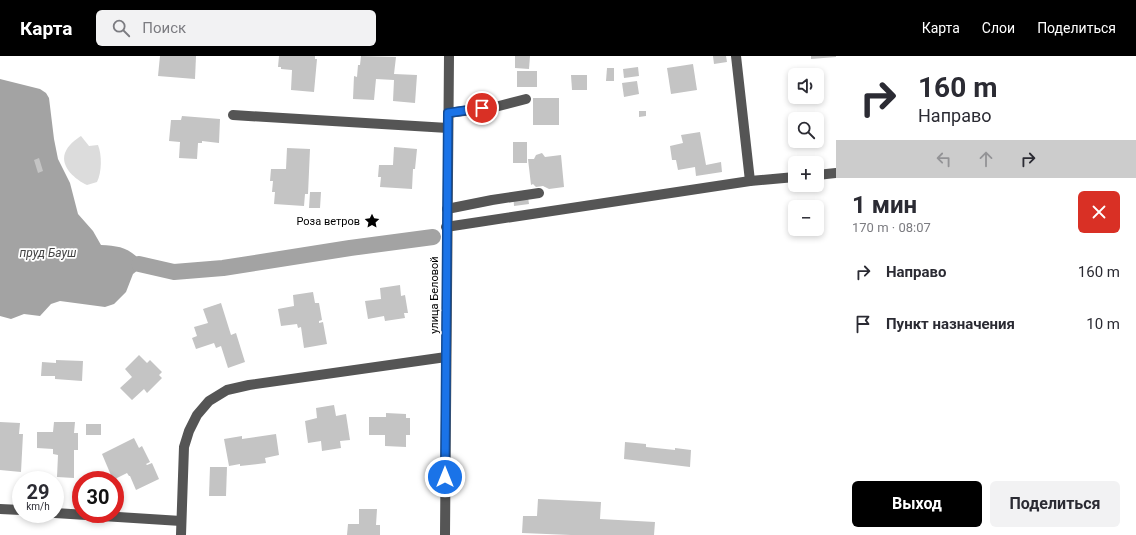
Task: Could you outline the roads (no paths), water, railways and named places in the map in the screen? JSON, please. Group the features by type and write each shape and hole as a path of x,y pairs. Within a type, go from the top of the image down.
{"street":[{"name":"улица Беловой","path":"445,535 446,227 449,56"},
{"path":"736,56 750,181"},
{"path":"448,113 495,107 526,99"},
{"path":"233,115 448,128"},
{"path":"824,174 836,173"},
{"path":"446,227 750,181 788,178"},
{"path":"447,209 539,193"},
{"path":"181,535 184,447 188,431 209,400 227,390 249,385 446,357"},
{"path":"0,509 12,510"},
{"path":"64,514 181,521"}],"water":[{"name":"пруд Бауш","path":"0,79 40,89 46,93 49,98 58,159 70,183 78,214 93,231 101,245 122,248 131,252 140,260 138,270 133,274 126,292 114,304 105,307 60,301 51,304 40,316 24,314 11,319 0,316"}],"waterway":[{"path":"139,264 174,272 223,268 350,248 433,237"}],"place":[{"name":"Роза ветров","path":"372,221"}]}
